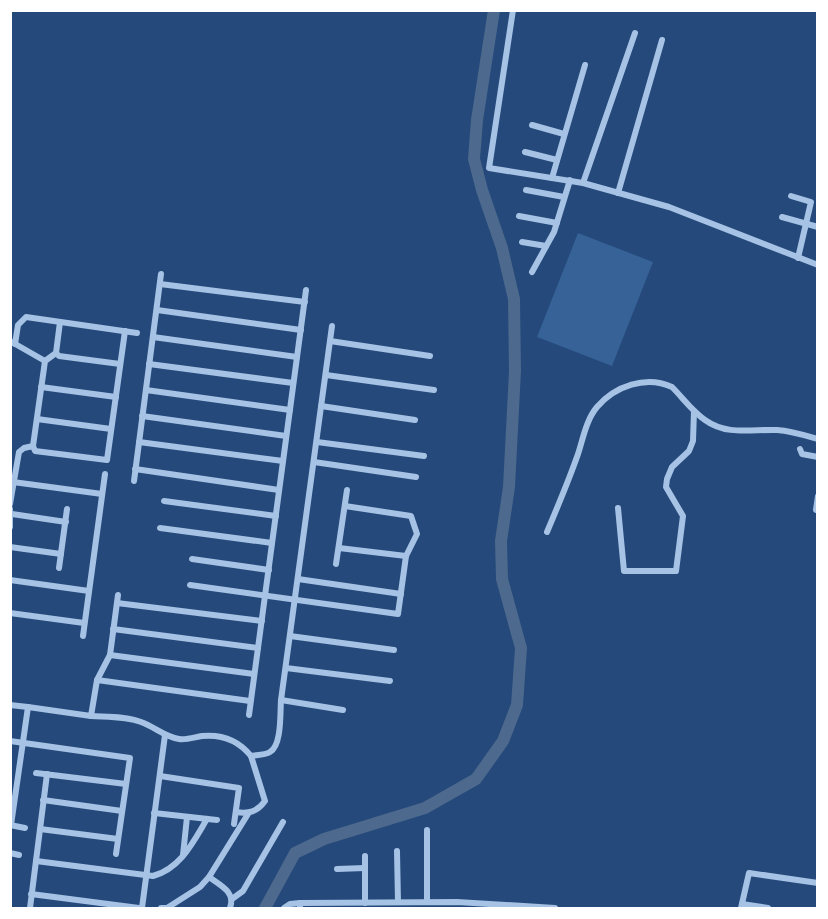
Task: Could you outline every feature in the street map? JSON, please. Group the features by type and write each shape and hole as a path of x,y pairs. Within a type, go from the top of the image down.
{"street":[{"path":"513,10 489,166 492,169 570,180 669,207 818,265"},
{"path":"583,183 634,33"},
{"path":"618,193 662,40"},
{"path":"552,178 585,65"},
{"path":"532,125 564,134"},
{"path":"525,152 557,160"},
{"path":"532,272 557,223 570,180"},
{"path":"526,190 564,197"},
{"path":"791,196 814,203 798,258"},
{"path":"519,216 557,223"},
{"path":"782,218 818,227"},
{"path":"522,243 546,246"},
{"path":"134,481 161,274"},
{"path":"160,284 305,302"},
{"path":"249,715 306,290"},
{"path":"157,310 301,330"},
{"path":"45,362 13,343 18,325 26,318 137,333"},
{"path":"60,322 56,353 45,362 33,446 35,451 107,460 125,331"},
{"path":"251,756 269,753 279,739 281,700 332,326"},
{"path":"153,337 297,357"},
{"path":"330,341 430,356"},
{"path":"56,353 59,356 120,364"},
{"path":"149,364 293,383"},
{"path":"326,375 434,390"},
{"path":"547,531 578,455 584,431 595,408 610,394 631,384 650,382 664,384 672,388 706,421 727,430 786,431 818,439"},
{"path":"41,387 116,397"},
{"path":"146,390 290,410"},
{"path":"321,406 415,420"},
{"path":"618,508 624,571 676,571 683,516 666,488 667,479 672,467 689,451 693,441 694,411"},
{"path":"142,416 286,436"},
{"path":"37,419 111,429"},
{"path":"139,442 283,462"},
{"path":"316,442 424,456"},
{"path":"10,504 19,452 33,446"},
{"path":"800,449 802,454 818,457"},
{"path":"314,462 416,477"},
{"path":"135,469 279,490"},
{"path":"83,636 105,474"},
{"path":"14,482 102,494"},
{"path":"336,564 347,490"},
{"path":"816,510 818,496"},
{"path":"164,501 276,516"},
{"path":"189,585 398,614 406,556 417,534 411,516 345,506"},
{"path":"59,568 67,509"},
{"path":"10,528 11,512 66,522"},
{"path":"160,528 272,543"},
{"path":"10,547 61,554"},
{"path":"339,548 406,556"},
{"path":"192,559 269,570"},
{"path":"298,579 401,594"},
{"path":"10,580 89,591"},
{"path":"91,716 98,680 110,655 118,595"},
{"path":"117,603 262,621"},
{"path":"10,613 84,623"},
{"path":"113,629 258,648"},
{"path":"290,636 394,650"},
{"path":"110,655 254,674"},
{"path":"286,668 390,681"},
{"path":"98,680 250,701"},
{"path":"281,700 343,710"},
{"path":"10,705 138,721 153,726 165,735 179,739 224,737 243,747 251,756 265,801 262,806 248,814 200,888 161,909"},
{"path":"25,828 11,825 13,798 28,707"},
{"path":"32,894 141,909 165,735"},
{"path":"10,741 130,758 116,854"},
{"path":"10,770 19,771"},
{"path":"36,773 126,784"},
{"path":"30,909 47,774"},
{"path":"160,776 239,788 234,824"},
{"path":"43,801 122,811"},
{"path":"236,812 248,814"},
{"path":"154,813 217,820"},
{"path":"182,858 188,817"},
{"path":"36,861 146,876 160,873 182,858 207,819"},
{"path":"230,909 232,899 243,891 283,822"},
{"path":"40,829 118,839"},
{"path":"427,830 427,902"},
{"path":"397,851 398,902"},
{"path":"10,853 19,855"},
{"path":"364,856 365,903"},
{"path":"337,869 365,868"},
{"path":"768,909 742,907 749,873 818,883"},
{"path":"209,877 225,888 232,899"},
{"path":"284,909 290,904 333,906 427,902 555,909"}],"shaded area":[{"path":"578,233 653,262 612,366 537,337"}],"waterway":[{"path":"265,908 295,853 324,839 425,808 476,779 503,741 517,705 521,648 502,579 501,541 509,487 515,371 514,299 502,248 474,159 477,120 494,10"}]}
